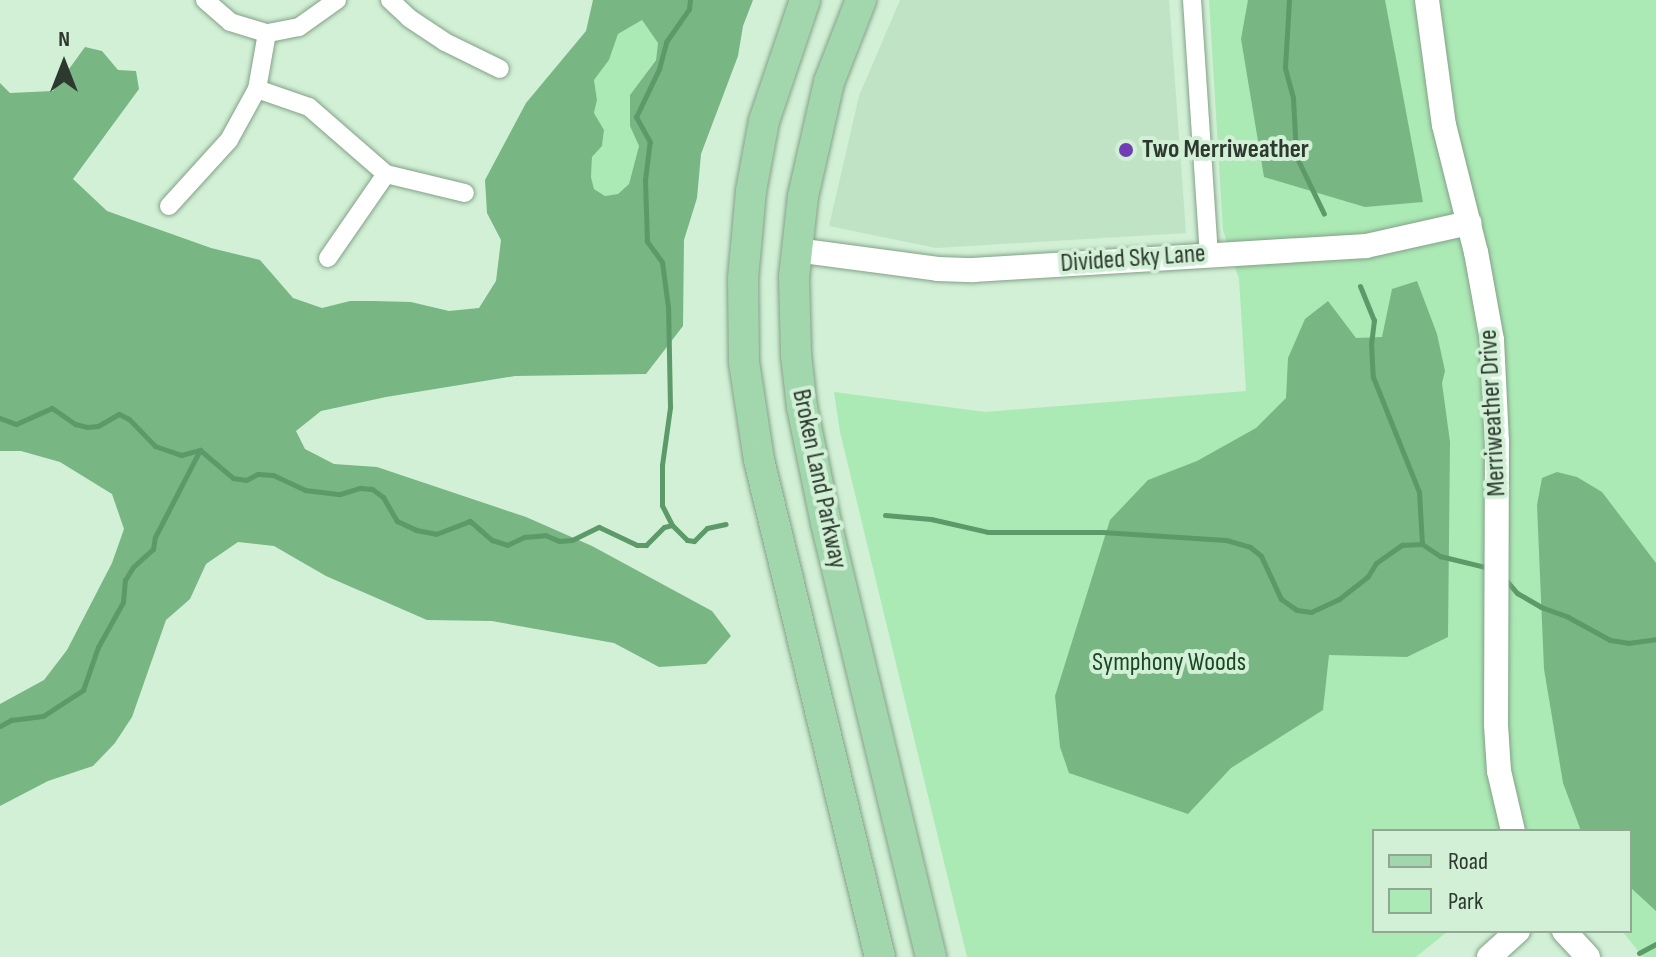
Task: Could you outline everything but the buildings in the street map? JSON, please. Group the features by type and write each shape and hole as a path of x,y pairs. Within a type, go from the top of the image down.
{"main road":[{"name":"Broken Land Parkway","path":"805,0 764,121 751,191 743,279 744,362 759,460 880,957"},
{"name":"Broken Land Parkway","path":"861,0 829,82 815,134 796,250 794,316 804,421 931,957"}],"street":[{"path":"205,0 230,22 267,33 299,27 337,0"},
{"path":"390,0 409,18 445,42 500,69"},
{"name":"Merriweather Drive","path":"1427,0 1444,125 1469,223 1493,351 1499,771 1513,829"},
{"path":"1193,9 1209,253"},
{"path":"169,206 229,140 257,89 267,33"},
{"path":"257,89 309,107 386,174 465,193"},
{"path":"328,258 386,174"},
{"name":"Divided Sky Lane","path":"796,250 938,269 973,270 1209,253 1366,246 1469,223"},
{"path":"1489,957 1516,933"},
{"path":"1566,933 1588,957"}],"shaded area":[{"path":"900,0 1169,0 1186,233 936,248 829,226 859,96"}],"green space":[{"path":"593,0 753,0 743,26 738,56 701,154 697,198 684,240 683,326 646,374 515,376 386,397 321,411 296,431 305,449 334,464 377,467 526,517 592,546 712,611 731,636 706,664 659,667 614,643 492,621 427,620 326,576 274,546 238,542 206,564 190,599 166,620 132,717 115,743 93,766 48,781 0,806 0,704 44,680 67,650 112,563 124,529 112,494 60,462 21,451 0,451 0,83 10,93 53,91 85,47 102,51 118,70 136,71 139,89 73,179 107,211 211,248 260,260 293,298 322,308 350,301 373,301 411,302 449,311 479,308 496,281 501,240 487,213 485,180 526,103 586,31","holes":["642,20 658,43 656,60 630,95 630,126 639,146 629,184 618,194 605,196 594,189 591,177 592,157 602,146 604,130 594,113 597,100 594,80 609,60 618,34"]},
{"name":"Symphony Woods","path":"1209,0 1656,0 1656,957 1643,957 1624,933 1632,933 1632,829 1372,829 1372,933 1446,933 1416,957 967,957 840,432 834,392 985,412 1246,391 1239,279 1223,230"},
{"path":"1248,0 1385,0 1423,202 1365,207 1264,177 1241,39"},
{"path":"642,20 658,43 656,59 630,95 639,146 629,184 618,194 605,196 594,189 591,177 592,157 602,146 604,130 594,113 597,100 594,80 609,60 618,34"},
{"path":"1417,281 1437,334 1445,371 1442,383 1450,442 1448,637 1407,657 1329,655 1323,710 1231,768 1188,814 1069,773 1060,747 1055,696 1110,520 1148,480 1197,461 1256,428 1286,398 1288,358 1305,319 1328,301 1356,338 1382,337 1392,289"},
{"path":"1557,472 1577,477 1602,492 1656,563 1656,911 1632,889 1632,829 1580,829 1563,783 1544,669 1537,505 1542,478"}],"waterway":[{"path":"672,525 662,505 662,465 670,407 668,307 662,262 647,241 645,180 650,142 636,117 659,69 666,42 689,9 690,0"},
{"path":"1289,0 1285,68 1293,98 1296,156 1324,214"},
{"path":"1360,286 1374,320 1371,343 1373,377 1419,492 1422,544"},
{"path":"0,418 16,424 52,408 75,424 87,427 98,426 119,414 129,419 155,446 181,455 200,450 233,478 246,480 258,474 273,475 305,490 340,494 360,488 372,489 383,497 397,521 416,530 436,534 470,521 492,540 507,545 524,537 545,535 559,541 572,540 599,527 637,545 646,545 664,527 672,525 687,540 694,541 707,528 726,524"},
{"path":"0,726 11,720 43,716 83,690 98,647 123,602 125,580 133,567 153,549 155,537 200,450"},
{"path":"885,515 931,519 988,532 1102,532 1226,540 1250,547 1261,556 1281,599 1297,610 1311,612 1339,599 1368,576 1376,563 1402,545 1422,544 1440,556 1489,568"},
{"path":"1504,578 1517,593 1610,640 1628,643 1656,639"},
{"path":"1639,953 1656,944"}],"place":[{"name":"Two Merriweather","path":"1126,150"}]}
